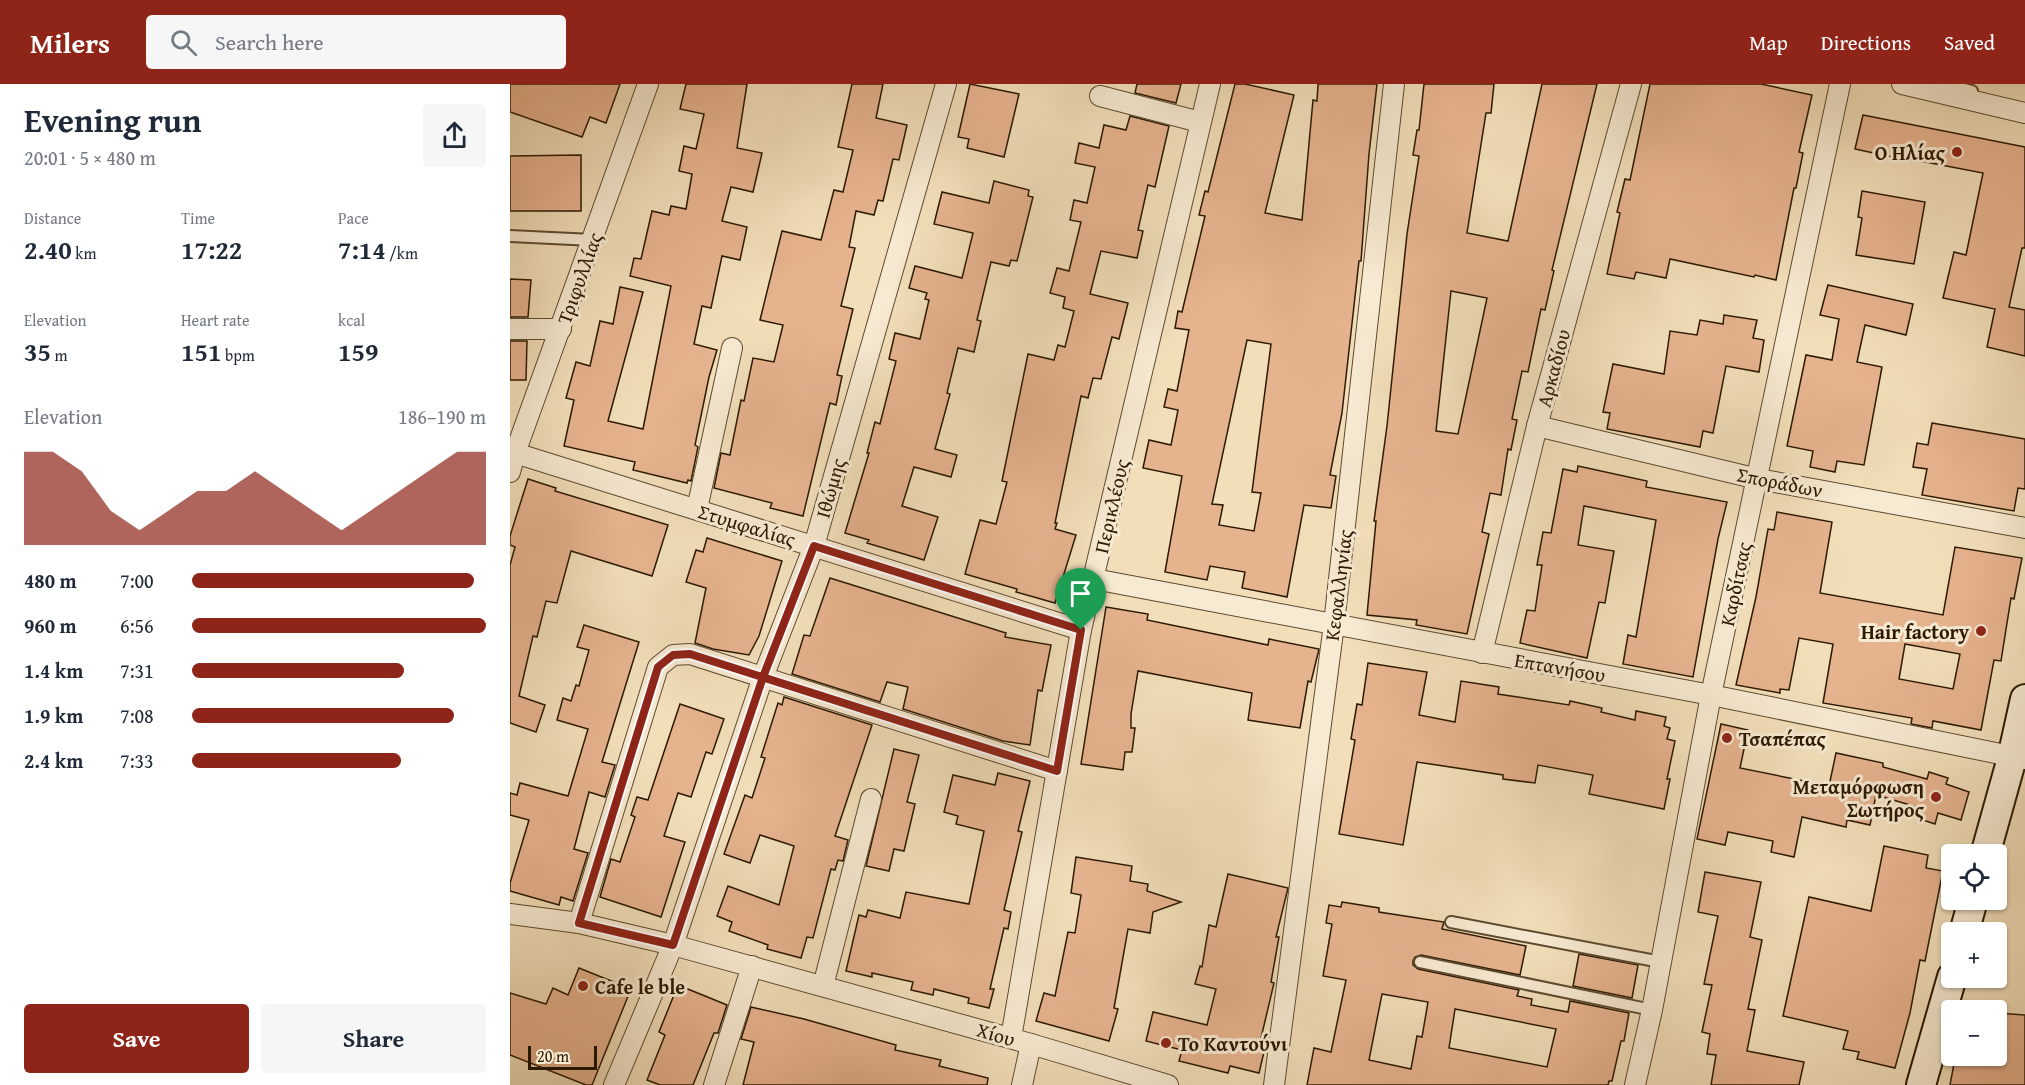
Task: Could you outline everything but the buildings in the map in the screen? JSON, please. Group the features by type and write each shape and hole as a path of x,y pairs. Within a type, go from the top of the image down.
{"street":[{"name":"Τριφυλλίας","path":"510,472 648,84"},
{"name":"Ιθώμης","path":"614,1085 673,945 763,677 814,546 946,84"},
{"name":"Περικλέους","path":"1011,1038 1081,630 1210,84"},
{"name":"Κεφαλληνίας","path":"1274,1085 1334,624 1394,84"},
{"name":"Αρκαδίου","path":"1482,653 1537,426 1631,84"},
{"name":"Καρδίτσας","path":"1635,1085 1652,1010 1712,695 1840,84"},
{"path":"1902,84 1928,87 2025,113"},
{"path":"1100,96 1200,122"},
{"path":"510,328 561,329"},
{"path":"697,510 732,348"},
{"name":"Σποράδων","path":"1537,426 1758,479 2025,528"},
{"name":"Στυμφαλίας","path":"515,453 1081,630"},
{"name":"Επτανήσου","path":"1094,579 1712,695 2019,758"},
{"path":"579,923 658,667 673,655 690,654 1057,771"},
{"path":"1989,844 2019,758 2025,699"},
{"path":"823,986 871,799"},
{"name":"Χίου","path":"510,915 579,923 673,945 1011,1038 1168,1085"},
{"path":"714,1085 752,966"},
{"path":"1921,1085 1949,988"},
{"path":"1022,1085 1031,1044"}],"lane":[{"path":"1946,84 2025,104"},
{"path":"510,236 593,240"},
{"path":"1451,922 1661,962"},
{"path":"1420,962 1652,1010"}],"place":[{"name":"Ο Ηλίας","path":"1957,152"},
{"name":"Hair factory","path":"1981,631"},
{"name":"Τσαπέπας","path":"1727,738"},
{"name":"Μεταμόρφωση Σωτήρος","path":"1936,797"},
{"name":"Cafe le ble","path":"583,986"},
{"name":"Το Καντούνι","path":"1166,1043"}],"route":[{"path":"1081,630 814,546 763,677 673,945 579,923 658,667 673,655 690,654 763,677 1057,771 1081,630"}]}
